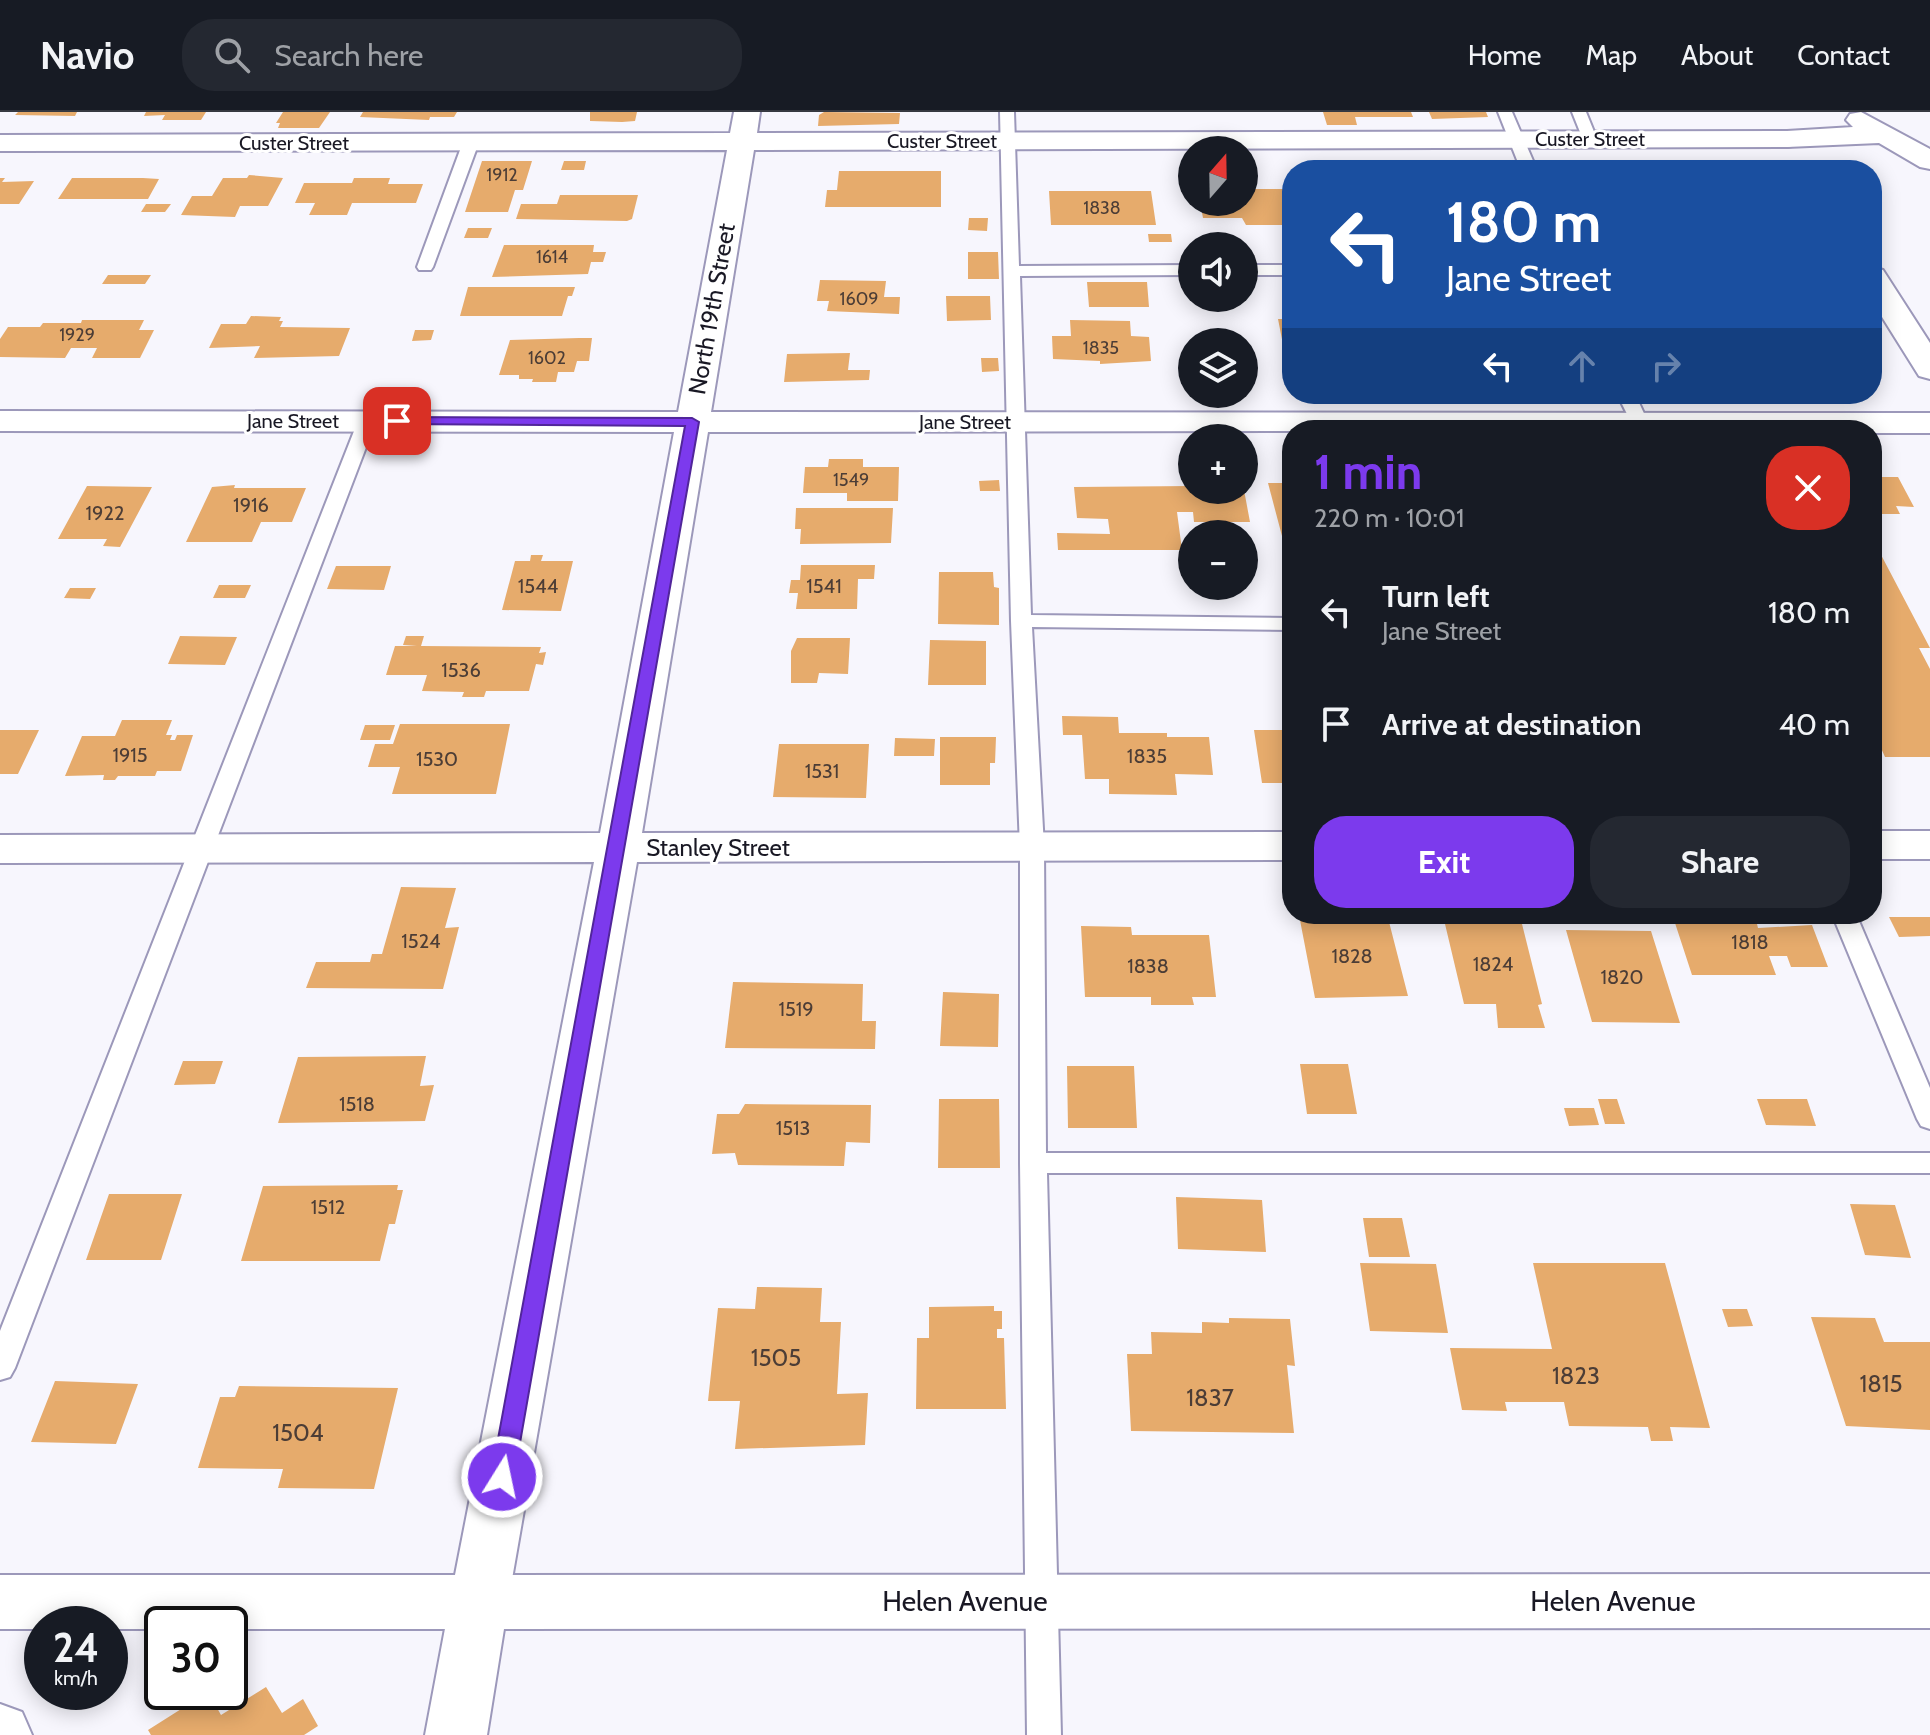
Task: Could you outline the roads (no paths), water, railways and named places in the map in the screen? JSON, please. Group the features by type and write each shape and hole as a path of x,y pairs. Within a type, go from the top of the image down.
{"street":[{"path":"1772,112 1800,160"},
{"path":"1847,112 1930,161"},
{"name":"Custer Street","path":"0,143 471,142 744,127 1008,141 1787,139 1885,134"},
{"name":"North 19th Street","path":"456,1735 618,848 744,127"},
{"path":"1882,292 1930,369"},
{"name":"Jane Street","path":"0,421 1015,422 1632,408 1870,420"},
{"name":"Jane Street","path":"1882,421 1930,423"},
{"path":"1882,845 1930,845"},
{"name":"Stanley Street","path":"0,849 1282,846"},
{"name":"Helen Avenue","path":"0,1602 1930,1601"}],"lane":[{"path":"1007,112 1021,621 1032,847 1033,1163 1039,1601 1044,1735"},
{"path":"1505,112 1524,160"},
{"path":"1579,112 1589,139"},
{"path":"425,267 471,142"},
{"path":"1010,271 1178,270"},
{"path":"1258,270 1282,270"},
{"path":"0,1368 367,421"},
{"path":"1021,621 1282,624"},
{"path":"1848,924 1930,1119"},
{"path":"1033,1163 1930,1163"}]}
